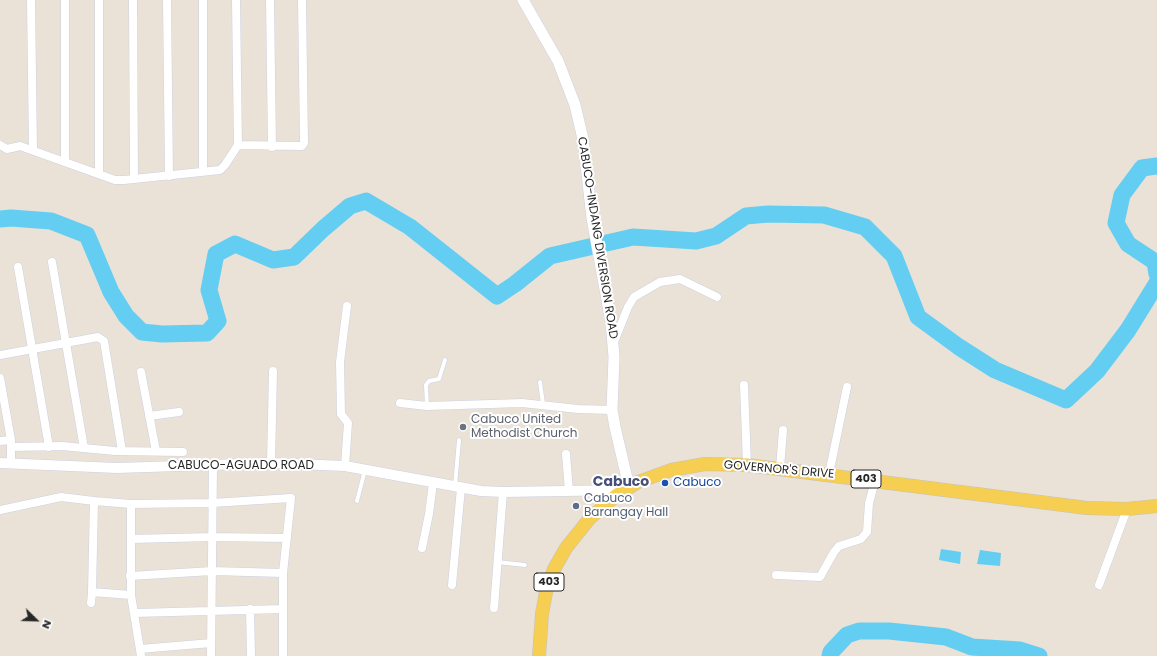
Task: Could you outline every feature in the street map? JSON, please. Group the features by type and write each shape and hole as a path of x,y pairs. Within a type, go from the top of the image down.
{"main road":[{"name":"CABUCO-INDANG DIVERSION ROAD","path":"523,0 558,61 572,92 583,139 592,218 601,262 614,343 612,410 616,438 627,488"},
{"name":"GOVERNOR'S DRIVE","path":"539,656 543,603 550,580 559,559 574,537 590,518 627,488 659,474 683,467 705,464 747,465 780,468 1087,508 1127,509 1157,506"}],"street":[{"path":"31,0 33,150"},
{"path":"64,0 65,160"},
{"path":"99,0 99,174"},
{"path":"133,0 134,179"},
{"path":"167,0 169,176"},
{"path":"203,0 203,171"},
{"path":"0,145 7,149 20,146 65,160 114,180 169,176 203,171 213,172 220,170 238,145 236,0"},
{"path":"270,0 272,147"},
{"path":"238,145 272,147 302,146 304,143 302,0"},
{"path":"52,262 84,448"},
{"path":"18,267 49,446"},
{"path":"614,343 628,307 634,297 660,282 680,279 717,297"},
{"path":"345,466 348,423 341,414 340,362 347,306"},
{"path":"0,355 98,337 104,341 122,451"},
{"path":"271,463 273,371"},
{"path":"141,372 156,451"},
{"path":"0,378 2,406 11,444 11,463"},
{"path":"744,385 747,465"},
{"path":"829,474 847,387"},
{"path":"400,403 427,406 522,403 543,404 578,409 612,410"},
{"path":"149,416 179,412"},
{"path":"780,468 783,430"},
{"path":"0,441 11,444 122,451 183,452"},
{"path":"566,454 569,491"},
{"name":"CABUCO-AGUADO ROAD","path":"0,463 117,468 271,463 345,466 458,488 502,492 627,488"},
{"path":"211,656 213,610 213,465"},
{"path":"776,575 820,577 839,546 861,539 867,532 869,503 875,481"},
{"path":"422,548 429,514 433,483"},
{"path":"452,586 458,488"},
{"path":"494,608 502,492"},
{"path":"0,510 61,497 131,504 212,503 290,498 283,573 283,656"},
{"path":"91,603 94,501"},
{"path":"131,504 131,595 140,652 211,643"},
{"path":"1099,584 1127,509"},
{"path":"131,539 212,537 287,538"},
{"path":"130,576 212,571 283,573"},
{"path":"92,592 131,595"},
{"path":"250,609 251,656"},
{"path":"135,613 283,609"}],"lane":[{"path":"427,406 426,385 429,381 439,379 445,360"},
{"path":"540,382 543,404"},
{"path":"458,488 459,440"},
{"path":"357,501 365,470"},
{"path":"497,562 525,565"}],"water":[{"path":"941,549 961,552 960,564 939,560"},
{"path":"980,550 1001,553 1000,566 977,564"}],"waterway":[{"path":"1157,166 1142,168 1122,195 1116,223 1128,244 1155,262 1157,274"},
{"path":"0,219 11,218 51,221 87,235 111,292 126,316 142,332 162,334 207,333 218,321 209,290 216,254 235,244 273,260 294,257 350,206 366,201 410,227 497,296 515,284 550,256 633,237 696,241 716,236 746,216 768,214 824,215 865,227 894,256 918,317 959,347 995,370 1066,400 1097,371 1128,330 1157,283"},
{"path":"830,656 831,652 847,635 859,631 889,631 946,637 972,647 1020,650 1039,656"}],"place":[{"name":"Cabuco United Methodist Church","path":"463,427"},
{"name":"Cabuco","path":"665,483"},
{"name":"Cabuco Barangay Hall","path":"576,506"}],"district":[{"name":"Cabuco","path":"621,482"}]}
